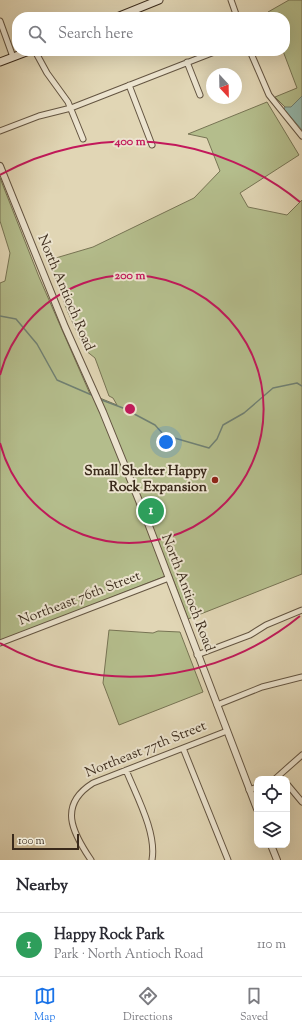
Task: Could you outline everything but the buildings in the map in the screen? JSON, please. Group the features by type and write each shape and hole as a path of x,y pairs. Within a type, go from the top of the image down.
{"main road":[{"path":"129,12 159,0"},
{"path":"0,62 13,57"}],"street":[{"path":"231,0 236,12"},
{"path":"0,21 12,54"},
{"path":"37,56 70,108 83,139"},
{"path":"0,131 39,116 70,108 203,56"},
{"path":"252,56 269,95 302,136"},
{"path":"187,62 200,95"},
{"path":"129,85 152,145"},
{"name":"North Antioch Road","path":"0,166 64,327 103,412 169,578 254,801"},
{"name":"Northeast 76th Street","path":"0,643 169,578"},
{"path":"198,655 250,635 266,625 302,610"},
{"name":"Northeast 77th Street","path":"217,705 262,687 302,677"},
{"name":"Northeast 77th Street","path":"91,860 83,848 72,820 72,808 77,796 93,783 227,731"},
{"path":"183,748 228,860"},
{"path":"283,776 302,755"},
{"path":"126,770 149,827 153,845 152,860"},
{"path":"250,790 254,788"},
{"path":"290,788 302,802"},
{"path":"272,848 277,860"}],"green space":[{"path":"289,0 302,0 302,124 275,97 297,88 285,56 290,56 290,12 268,12"},
{"path":"267,102 299,155 240,193 248,207 287,215 302,200 302,574 188,619 171,574 0,641 0,283 5,281 10,253 0,221 0,178 39,277 90,394 117,405 113,398 109,396 95,358 85,350 67,310 49,260 93,247 194,198 220,171 207,138 188,134"},
{"path":"109,630 153,633 158,631 180,632 203,692 119,725 103,683"}],"water":[{"path":"302,96 302,130 284,109 285,107 291,107"}],"waterway":[{"path":"0,316 16,319 37,344 57,380 94,396"},
{"path":"99,399 123,408 155,425 164,435 209,448 217,439 223,425 244,413 273,388 297,383 302,386"}],"place":[{"name":"Small Shelter Happy Rock Expansion","path":"215,480"},
{"name":"Happy Rock Park","path":"151,511"}]}
